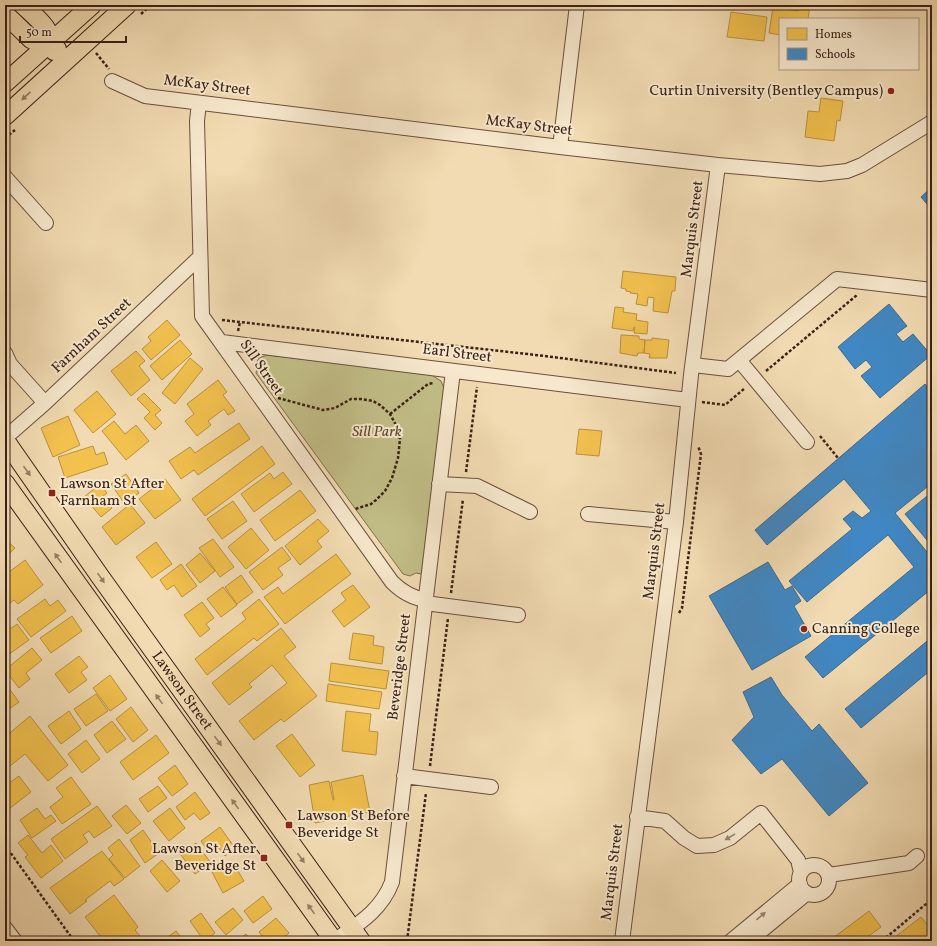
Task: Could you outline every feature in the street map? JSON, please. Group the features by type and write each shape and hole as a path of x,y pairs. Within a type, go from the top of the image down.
{"main road":[{"path":"23,5 44,26 51,45 53,64 47,77"},
{"path":"5,83 51,45 92,5"},
{"path":"5,116 47,77 88,48 127,5"},
{"path":"5,14 31,38 51,45 70,48 88,48"},
{"name":"Lawson Street","path":"5,439 99,575 356,935"},
{"name":"Lawson Street","path":"5,483 334,941"}],"street":[{"path":"560,147 576,5"},
{"name":"McKay Street","path":"112,81 145,96 560,147 718,165 820,174 847,171 873,159 932,122"},
{"name":"Sill Street","path":"200,103 197,121 202,316 392,582 403,593 425,601 450,606 518,615"},
{"name":"Marquis Street","path":"622,941 676,522 694,401 692,366 718,165"},
{"path":"5,177 46,224"},
{"name":"Farnham Street","path":"5,439 200,257"},
{"path":"692,366 728,369 837,279 932,290"},
{"name":"Earl Street","path":"222,342 694,401"},
{"path":"5,353 10,364 45,403"},
{"path":"739,360 807,442"},
{"name":"Beveridge Street","path":"334,941 356,935 388,892 392,882 453,371"},
{"path":"439,484 477,486 530,512"},
{"path":"588,514 676,522"},
{"path":"404,776 491,787"},
{"path":"637,817 665,822 684,838 697,846 714,845 730,838 761,813 803,875 816,895 824,891 829,884 829,875 825,869 818,865 803,875 731,941"},
{"path":"829,875 909,864 917,856"},
{"path":"749,941 803,875"},
{"path":"5,928 14,941"}],"path":[{"path":"88,48 98,54 109,68 112,81"},
{"path":"694,401 725,405 864,290"},
{"path":"222,320 676,373"},
{"path":"238,333 240,322"},
{"path":"390,414 428,384 436,383"},
{"path":"407,941 477,387"},
{"path":"273,400 280,398 323,410 335,408 352,399 361,399 373,401 390,414 397,427 400,438 397,462 392,478 385,491 376,500 371,504 353,510"},
{"path":"5,845 74,941"},
{"path":"882,941 932,899"}],"green space":[{"name":"Sill Park","path":"267,355 430,374 441,381 446,393 423,570 421,574 416,573 410,576 403,574 256,373 259,358"}],"building: Homes":[{"path":"799,5 810,5 808,18 779,18 779,35 769,33 773,7 798,11"},
{"path":"731,12 767,17 764,41 727,37"},
{"path":"821,98 843,101 840,121 837,120 834,141 805,137 808,111 819,112"},
{"path":"623,271 676,277 675,291 672,291 668,313 653,311 654,298 648,297 647,306 636,304 638,294 630,293 631,292 626,291 626,289 621,288"},
{"path":"615,307 624,308 623,312 637,314 636,320 648,322 647,334 634,333 635,327 633,331 612,328"},
{"path":"167,320 180,335 151,360 142,349 151,341 148,337"},
{"path":"621,335 639,336 639,339 645,340 644,353 638,353 637,356 620,353"},
{"path":"652,338 669,340 667,358 649,358 650,354 644,353 645,340 652,340"},
{"path":"180,340 192,354 162,380 150,366"},
{"path":"136,351 145,361 139,366 150,380 131,396 111,371"},
{"path":"190,358 203,369 175,404 162,393"},
{"path":"218,380 227,392 223,395 235,411 228,415 224,409 208,421 211,425 197,436 185,421 194,414 187,404"},
{"path":"97,391 116,414 93,433 74,410"},
{"path":"144,393 161,410 155,415 162,423 155,430 144,418 150,412 137,399"},
{"path":"68,416 80,445 53,457 41,428"},
{"path":"114,421 125,434 136,425 149,441 126,460 102,431"},
{"path":"239,423 250,439 198,475 194,470 181,479 169,461 190,447 195,453"},
{"path":"579,429 602,431 599,456 576,454"},
{"path":"93,446 96,455 104,452 108,464 65,478 58,457"},
{"path":"262,446 275,464 205,516 192,499"},
{"path":"283,472 292,484 254,512 241,494 270,473 274,479"},
{"path":"126,474 139,493 124,503 111,484"},
{"path":"165,479 181,500 155,519 139,499"},
{"path":"100,484 107,493 102,497 112,508 101,517 84,497"},
{"path":"300,490 316,511 275,541 260,520"},
{"path":"233,501 247,521 222,539 207,519"},
{"path":"130,504 145,523 116,545 102,527"},
{"path":"318,519 329,531 317,541 322,547 300,565 285,546"},
{"path":"251,528 269,550 246,569 228,547"},
{"path":"5,539 15,548 5,558"},
{"path":"213,539 234,567 220,577 199,548"},
{"path":"156,542 172,564 152,578 136,557"},
{"path":"282,547 291,559 278,568 283,575 263,590 249,572"},
{"path":"200,553 215,571 200,583 186,565"},
{"path":"336,554 351,574 285,624 264,597 278,587 283,594"},
{"path":"25,560 43,585 18,604 14,600 5,607 5,575"},
{"path":"181,564 197,586 182,597 174,585 167,590 160,580"},
{"path":"241,575 253,592 237,604 225,587"},
{"path":"353,585 370,607 344,627 332,611 346,600 341,593"},
{"path":"223,587 237,605 221,617 207,599"},
{"path":"45,599 50,606 58,600 66,611 31,637 17,619"},
{"path":"259,599 279,624 257,641 254,638 207,675 195,659 246,619 242,613"},
{"path":"202,602 214,618 206,624 210,629 200,637 184,615"},
{"path":"72,616 82,631 51,653 40,638"},
{"path":"17,624 29,640 5,657 5,630 6,632"},
{"path":"281,628 296,647 284,656 317,696 284,722 281,719 254,740 239,721 287,683 272,665 249,684 252,687 229,705 212,683"},
{"path":"353,633 374,636 373,645 384,647 382,664 349,659"},
{"path":"32,648 42,660 26,673 30,679 19,688 5,670"},
{"path":"79,656 88,667 81,672 87,680 69,693 55,674"},
{"path":"331,663 389,671 386,689 329,681"},
{"path":"110,675 127,699 110,711 93,688"},
{"path":"5,683 19,702 5,712"},
{"path":"328,684 382,692 379,709 326,701"},
{"path":"96,694 108,711 86,726 74,709"},
{"path":"131,707 148,730 133,742 116,719"},
{"path":"69,711 81,729 61,744 48,726"},
{"path":"346,711 371,714 369,731 378,732 376,755 342,751"},
{"path":"30,716 68,765 48,781 25,754 5,770 5,737"},
{"path":"112,721 126,739 107,753 94,735"},
{"path":"292,734 315,765 300,777 276,746"},
{"path":"156,735 169,753 133,780 120,762"},
{"path":"86,740 100,759 82,773 68,754"},
{"path":"175,765 188,784 172,796 158,778"},
{"path":"363,775 370,812 315,823 309,785 329,781 334,800 331,782"},
{"path":"19,776 31,792 5,812 5,786"},
{"path":"71,777 91,804 62,824 50,807 63,797 56,788"},
{"path":"158,786 167,798 148,812 139,799"},
{"path":"195,792 210,813 200,820 194,813 185,820 176,807"},
{"path":"126,805 141,823 127,834 112,816"},
{"path":"97,806 112,826 94,838 89,831 83,835 88,842 65,859 51,839"},
{"path":"37,808 45,819 51,815 56,821 32,838 20,820"},
{"path":"170,808 185,828 169,841 153,821"},
{"path":"220,827 235,848 225,856 219,848 210,854 201,841"},
{"path":"143,830 159,853 145,863 130,840"},
{"path":"28,835 42,853 51,845 63,861 41,878 25,857 28,855 18,843"},
{"path":"119,839 140,866 125,878 109,859 113,855 108,848"},
{"path":"196,843 211,863 195,874 181,855"},
{"path":"102,851 124,879 114,886 110,881 85,900 87,901 70,914 50,888"},
{"path":"162,860 180,881 167,892 150,871"},
{"path":"232,861 244,881 223,893 212,872"},
{"path":"114,895 138,927 135,930 144,941 104,941 85,917"},
{"path":"263,896 272,909 253,923 244,911"},
{"path":"233,908 243,920 226,935 215,922"},
{"path":"869,911 881,927 862,941 829,941"},
{"path":"201,913 215,933 204,941 190,921"},
{"path":"921,917 932,930 932,937 926,941 890,941"},
{"path":"276,918 289,933 279,941 266,941 259,932"},
{"path":"176,931 184,941 166,941 165,939"},
{"path":"246,934 251,941 237,941"}],"building: Schools":[{"path":"932,187 932,210 921,197"},
{"path":"889,304 907,326 896,334 903,342 913,334 931,355 880,398 861,376 872,367 866,360 855,369 838,347"},
{"path":"925,384 932,392 932,483 895,513 932,558 932,592 930,590 823,678 805,657 914,567 888,535 807,602 789,581 852,529 843,519 853,511 862,518 871,511 844,479 767,545 755,530"},
{"path":"932,492 932,546 905,514"},
{"path":"768,562 785,590 792,586 801,601 794,606 811,636 752,670 709,596"},
{"path":"932,637 932,669 861,728 845,709"},
{"path":"771,677 782,695 812,731 819,724 868,783 829,816 782,759 761,774 732,740 754,717 743,692"}],"place":[{"name":"Curtin University (Bentley Campus)","path":"891,91"},
{"name":"Lawson St After Farnham St","path":"52,493"},
{"name":"Canning College","path":"804,629"},
{"name":"Lawson St Before Beveridge St","path":"289,825"},
{"name":"Lawson St After Beveridge St","path":"264,858"}]}
